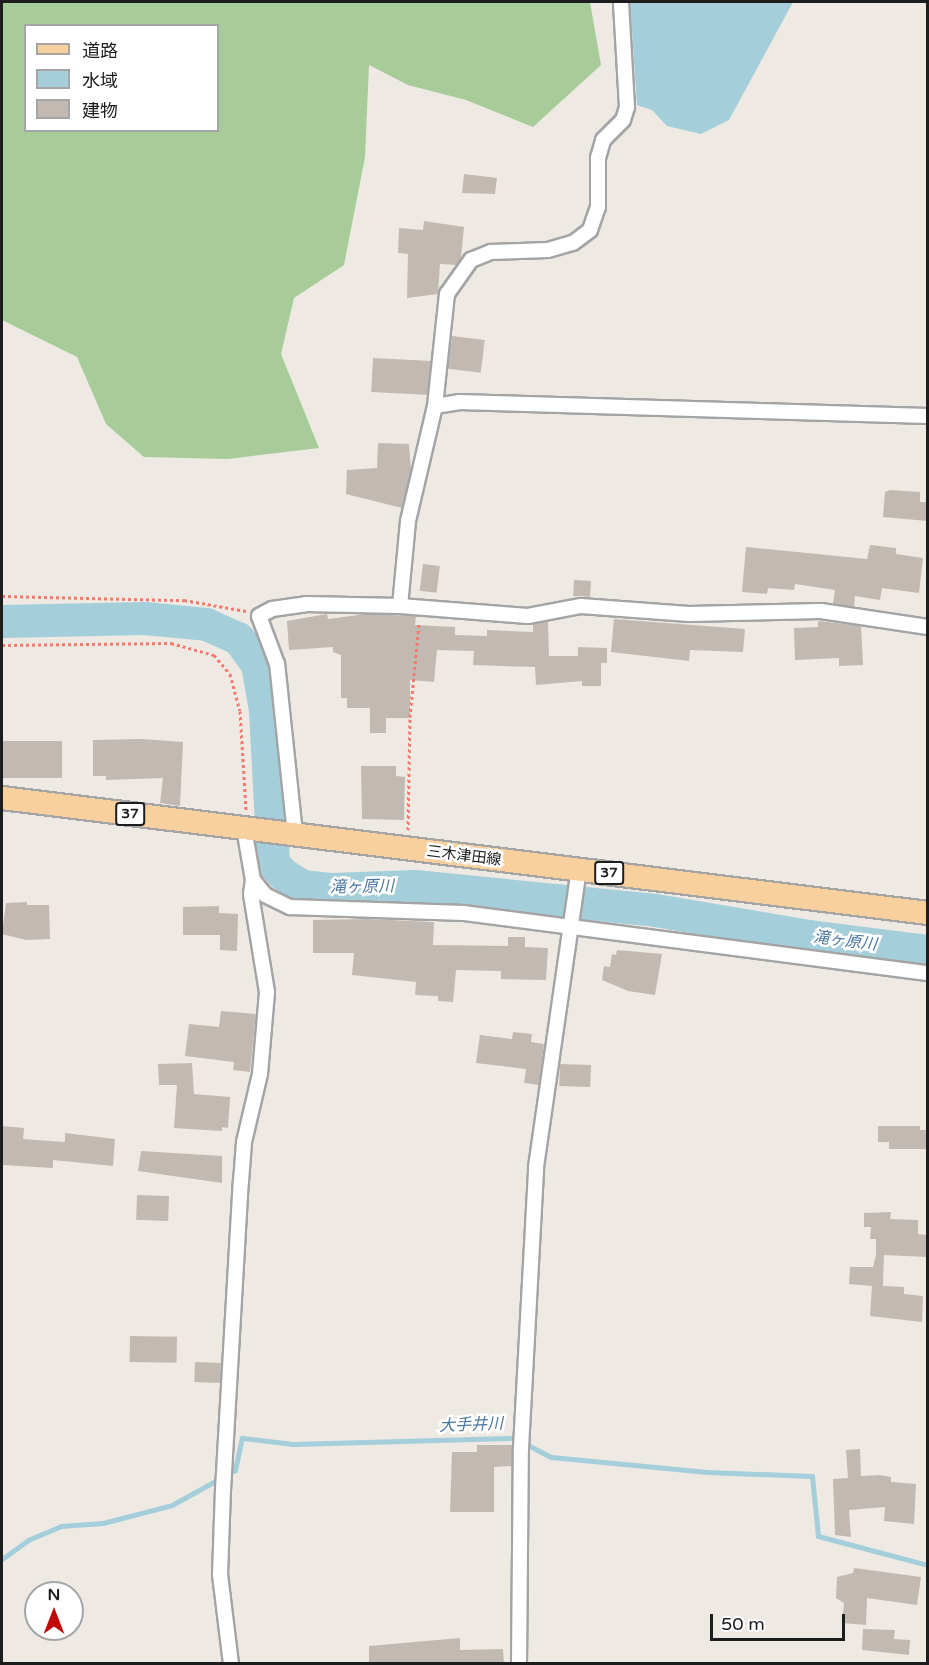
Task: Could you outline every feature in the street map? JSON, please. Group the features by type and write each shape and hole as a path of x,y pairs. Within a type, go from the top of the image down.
{"main road":[{"name":"三木津田線","path":"2,798 407,849 578,875 927,913"}],"street":[{"path":"400,606 408,521 435,406 447,294 457,274 471,260 491,252 548,250 573,243 590,230 598,207 598,158 603,140 623,120 627,107 621,2"},
{"path":"435,406 459,402 927,416"},
{"path":"292,834 277,664 259,616 272,609 306,604 400,606 528,615 581,606 689,614 821,611 927,627"},
{"path":"231,1664 220,1575 224,1478 244,1142 260,1074 267,992 251,894 253,880 251,829"},
{"path":"519,1664 522,1448 536,1167 578,875"},
{"path":"253,880 265,895 290,908 464,913 571,924 927,973"}],"path":[{"path":"2,596 184,600 234,607 259,616"},
{"path":"407,849 410,717 420,608"},
{"path":"2,645 171,643 213,655 230,674 240,711 247,806 251,829"}],"green space":[{"path":"2,2 590,2 601,65 533,127 466,100 408,85 369,65 365,157 344,265 294,298 281,354 319,448 228,459 144,457 106,424 77,357 2,320"}],"water":[{"path":"630,2 793,2 729,120 701,134 667,126 652,110 637,105"}],"building":[{"path":"464,174 497,178 495,194 462,193"},
{"path":"424,221 464,227 461,258 457,265 440,264 438,294 407,298 408,254 398,253 399,228 423,230"},
{"path":"452,336 485,340 481,373 448,369"},
{"path":"373,358 431,361 429,395 371,392"},
{"path":"378,443 409,444 411,470 402,508 346,494 347,470 377,468"},
{"path":"890,490 920,492 920,502 927,502 927,521 883,517 885,492"},
{"path":"870,545 896,548 896,554 923,558 919,593 882,588 880,600 855,596 854,607 833,604 835,590 795,584 794,590 768,588 767,594 742,592 746,547 867,559"},
{"path":"423,564 440,566 437,593 420,591"},
{"path":"574,580 591,581 590,597 573,596"},
{"path":"327,614 328,619 366,614 416,616 415,625 455,627 455,635 487,636 487,630 533,632 533,624 548,622 549,656 578,656 578,647 607,648 607,663 601,663 601,686 582,686 582,681 536,685 535,667 473,665 474,651 437,650 434,682 410,680 410,718 386,718 386,733 370,733 370,708 347,708 347,698 341,698 341,655 333,652 333,647 289,650 287,621"},
{"path":"614,619 745,629 743,652 690,650 689,661 611,652"},
{"path":"818,621 861,626 863,665 839,666 839,658 795,660 794,628 818,627"},
{"path":"141,739 183,742 180,806 160,803 163,778 106,780 106,776 93,776 93,740"},
{"path":"2,741 62,741 62,778 2,778"},
{"path":"361,766 396,766 396,776 405,777 404,820 362,819"},
{"path":"27,902 27,905 49,905 50,939 26,940 2,934 6,903"},
{"path":"219,906 219,913 238,914 237,951 220,950 220,935 183,935 183,907"},
{"path":"369,919 434,922 433,945 508,946 508,937 525,937 525,947 548,948 546,980 501,979 501,971 456,970 453,1002 438,1001 438,996 415,995 416,982 352,975 354,953 313,953 313,920"},
{"path":"617,950 662,954 655,995 628,991 602,980 604,966 610,967 612,954 616,955"},
{"path":"221,1011 256,1014 250,1072 233,1070 234,1062 185,1056 189,1024 219,1027"},
{"path":"513,1032 532,1034 531,1042 544,1044 539,1085 524,1083 526,1069 476,1063 480,1035 512,1039"},
{"path":"192,1063 194,1094 230,1097 228,1128 222,1127 222,1131 174,1128 177,1085 159,1085 158,1064"},
{"path":"560,1064 591,1065 590,1087 559,1086"},
{"path":"2,1126 24,1128 23,1139 65,1142 65,1133 115,1139 113,1166 53,1160 53,1168 2,1165"},
{"path":"878,1126 920,1126 920,1130 927,1130 927,1149 889,1149 889,1142 878,1142"},
{"path":"141,1151 222,1156 222,1183 138,1171"},
{"path":"137,1195 169,1196 168,1221 136,1220"},
{"path":"891,1212 890,1219 918,1220 918,1234 927,1235 927,1257 884,1255 883,1286 904,1287 904,1294 923,1296 922,1322 870,1316 872,1286 849,1284 850,1267 873,1267 876,1255 876,1239 870,1239 871,1227 864,1227 864,1213"},
{"path":"130,1336 177,1337 177,1363 130,1362"},
{"path":"195,1362 221,1363 220,1383 194,1382"},
{"path":"477,1445 512,1445 512,1466 494,1467 494,1512 450,1512 452,1452 477,1452"},
{"path":"860,1449 861,1476 880,1475 891,1477 891,1482 916,1484 914,1524 884,1521 885,1507 849,1510 851,1537 835,1535 833,1479 848,1478 846,1450"},
{"path":"854,1568 921,1577 917,1605 867,1598 866,1625 842,1623 844,1603 836,1598 837,1577 853,1573"},
{"path":"863,1629 895,1630 894,1639 910,1640 909,1655 862,1650"},
{"path":"460,1638 460,1650 503,1649 504,1664 369,1664 369,1646"}],"waterway":[{"name":"滝ヶ原川","path":"2,621 144,618 206,624 238,638 257,664 265,710 273,863 283,874 302,886 332,889 415,886 655,910 809,936 928,951"},
{"name":"大手井川","path":"2,1559 28,1540 61,1526 103,1523 172,1505 235,1470 242,1438 293,1444 514,1438 551,1457 707,1472 812,1476 818,1536 924,1564"}]}
